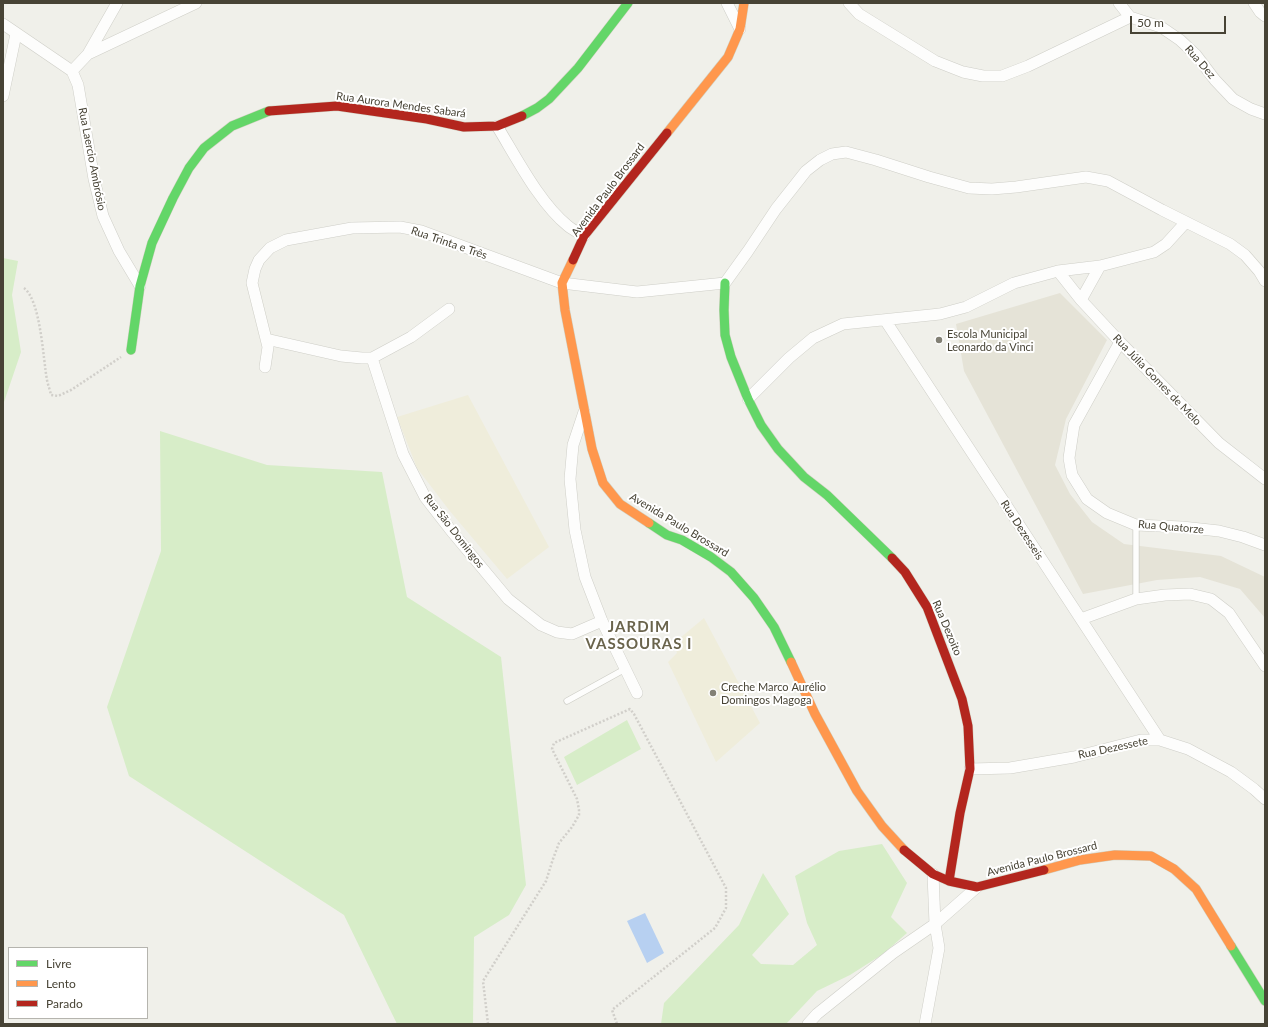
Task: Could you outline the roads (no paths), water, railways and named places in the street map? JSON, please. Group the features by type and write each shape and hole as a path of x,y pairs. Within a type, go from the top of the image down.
{"main road":[{"name":"Rua Aurora Mendes Sabará","path":"131,350 140,286 152,242 189,168 204,148 232,126 271,110 337,106 427,119 464,127 497,126 519,118 549,99 578,68 627,3"},
{"name":"Avenida Paulo Brossard","path":"744,3 740,29 728,57 584,236 562,283 565,310 584,412 592,449 603,483 620,504 667,535 682,540 711,557 731,572 754,598 774,627 815,714 857,791 882,826 906,852 933,874 949,881 977,887 1087,859 1115,855 1151,856 1174,869 1196,889 1265,1001"},
{"name":"Rua Dezoito","path":"725,283 725,335 731,357 760,425 778,449 804,477 832,500 906,572 927,607 962,699 968,726 970,769 960,812 949,881"}],"street":[{"path":"3,24 72,71 88,54 117,3"},
{"path":"88,54 196,3"},
{"path":"727,3 740,29"},
{"path":"848,3 859,14 935,61 963,72 983,76 1002,76 1028,66 1130,17 1119,3"},
{"path":"1254,3 1260,12 1265,16"},
{"name":"Rua Dez","path":"1130,17 1160,27 1180,40 1196,55 1215,80 1233,99 1251,109 1265,114"},
{"path":"3,96 16,34"},
{"name":"Rua Laercio Ambrósio","path":"72,71 78,85 94,179 103,216 119,251 140,286"},
{"path":"497,126 541,196 556,215 569,227 584,236"},
{"path":"725,283 776,209 806,171 820,160 832,154 846,152 969,188 1010,188 1086,177 1108,181 1230,244 1245,255 1259,271 1265,281"},
{"path":"748,399 789,358 813,338 843,324 940,314 966,307 1014,283 1058,271 1100,266 1154,252 1166,244 1186,222"},
{"name":"Rua Trinta e Três","path":"265,367 268,347 252,283 255,269 259,260 270,248 286,240 352,228 400,227 420,231 562,283 637,292 725,283"},
{"path":"1081,300 1100,266"},
{"name":"Rua Júlia Gomes de Melo","path":"1058,271 1081,300 1120,342 1219,443 1265,479"},
{"path":"266,339 341,356 372,358 411,337 449,309"},
{"name":"Rua Dezesseis","path":"885,320 1160,740"},
{"name":"Rua Quatorze","path":"1120,342 1074,425 1070,458 1072,475 1087,499 1107,513 1136,525 1182,527 1219,531 1243,537 1265,545"},
{"name":"Rua São Domingos","path":"372,358 403,454 425,496 453,533 508,599 541,625 557,632 572,634 602,622"},
{"path":"584,412 573,446 570,478 575,530 585,577 602,622 637,693"},
{"path":"1081,619 1136,599 1165,594 1190,594 1211,600 1229,613 1265,666"},
{"name":"Rua Dezessete","path":"970,769 1010,768 1074,757 1141,740 1160,740 1188,749 1231,772 1265,799"},
{"path":"925,1024 939,948 935,924 933,874"},
{"path":"808,1024 817,1014 893,953 935,924 977,887"}],"lane":[{"path":"1136,525 1136,599"},
{"path":"567,701 625,669"}],"water":[{"path":"645,913 664,953 647,963 627,921"}],"place":[{"name":"Escola Municipal Leonardo da Vinci","path":"939,340"},
{"name":"Creche Marco Aurélio Domingos Magoga","path":"713,693"}],"district":[{"name":"JARDIM VASSOURAS I","path":"639,636"}]}
